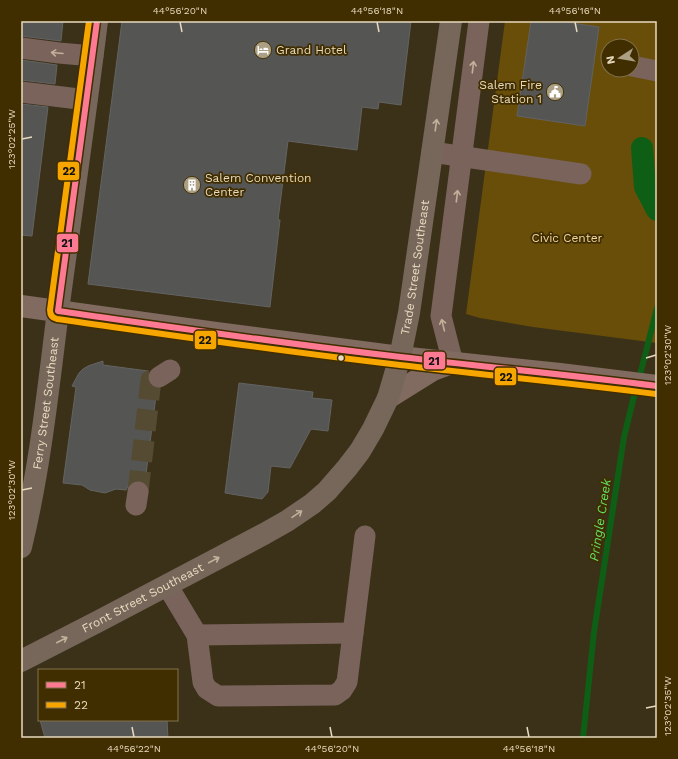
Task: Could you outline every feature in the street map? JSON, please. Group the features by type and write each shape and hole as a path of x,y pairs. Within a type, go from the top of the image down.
{"highway":[{"name":"Ferry Street Southeast","path":"21,547 24,519 44,424 97,21"},
{"name":"Trade Street Southeast","path":"264,534 306,508 327,491 360,451 373,429 388,398 400,357 409,313 451,21"},
{"name":"Front Street Southeast","path":"21,661 264,534"}],"main road":[{"path":"21,306 400,357 657,386"},
{"path":"388,398 433,370 453,363"}],"lane":[{"path":"453,363 441,316 479,21"},
{"path":"21,48 93,56"},
{"path":"640,68 657,71"},
{"path":"21,92 87,100"},
{"path":"432,152 581,174"},
{"path":"167,585 197,635 203,682 207,689 218,696 335,695 342,690 347,682 365,536"},
{"path":"197,635 353,633"}],"green space":[{"name":"Civic Center","path":"505,21 531,21 517,116 585,126 599,27 558,21 657,21 657,343 533,327 480,318 466,314"}],"building":[{"path":"21,21 63,21 61,41 21,36"},
{"name":"Salem Convention Center","path":"122,21 411,21 401,105 379,102 378,109 362,107 357,150 288,141 278,220 280,220 270,307 88,284"},
{"name":"Salem Fire Station 1","path":"531,21 558,21 599,27 585,126 517,116"},
{"path":"21,60 57,65 55,84 21,80"},
{"path":"21,104 48,107 32,236 21,235"},
{"path":"103,361 103,365 148,371 147,377 149,383 153,387 157,388 145,482 139,480 134,481 129,484 126,490 116,489 105,493 90,490 82,485 63,483 76,387 72,386 83,369"},
{"path":"239,383 313,392 312,398 332,400 328,431 311,429 290,468 271,466 268,492 262,499 225,493"},
{"path":"40,721 167,721 168,738 45,738"}],"waterway":[{"path":"642,148 645,187 657,210"},
{"name":"Pringle Creek","path":"639,379 657,308"},
{"name":"Pringle Creek","path":"583,738 594,632 624,437 636,388"}],"tunnel":[{"path":"138,492 151,380 159,377"}],"transit line":[{"name":"22","path":"89,21 50,310 51,315 54,318 314,355 656,394"},
{"name":"21","path":"97,21 58,311 315,347 657,386"}],"place":[{"name":"Grand Hotel","path":"263,50"},
{"name":"Salem Fire Station 1","path":"555,92"},
{"name":"Salem Convention Center","path":"192,185"}]}
